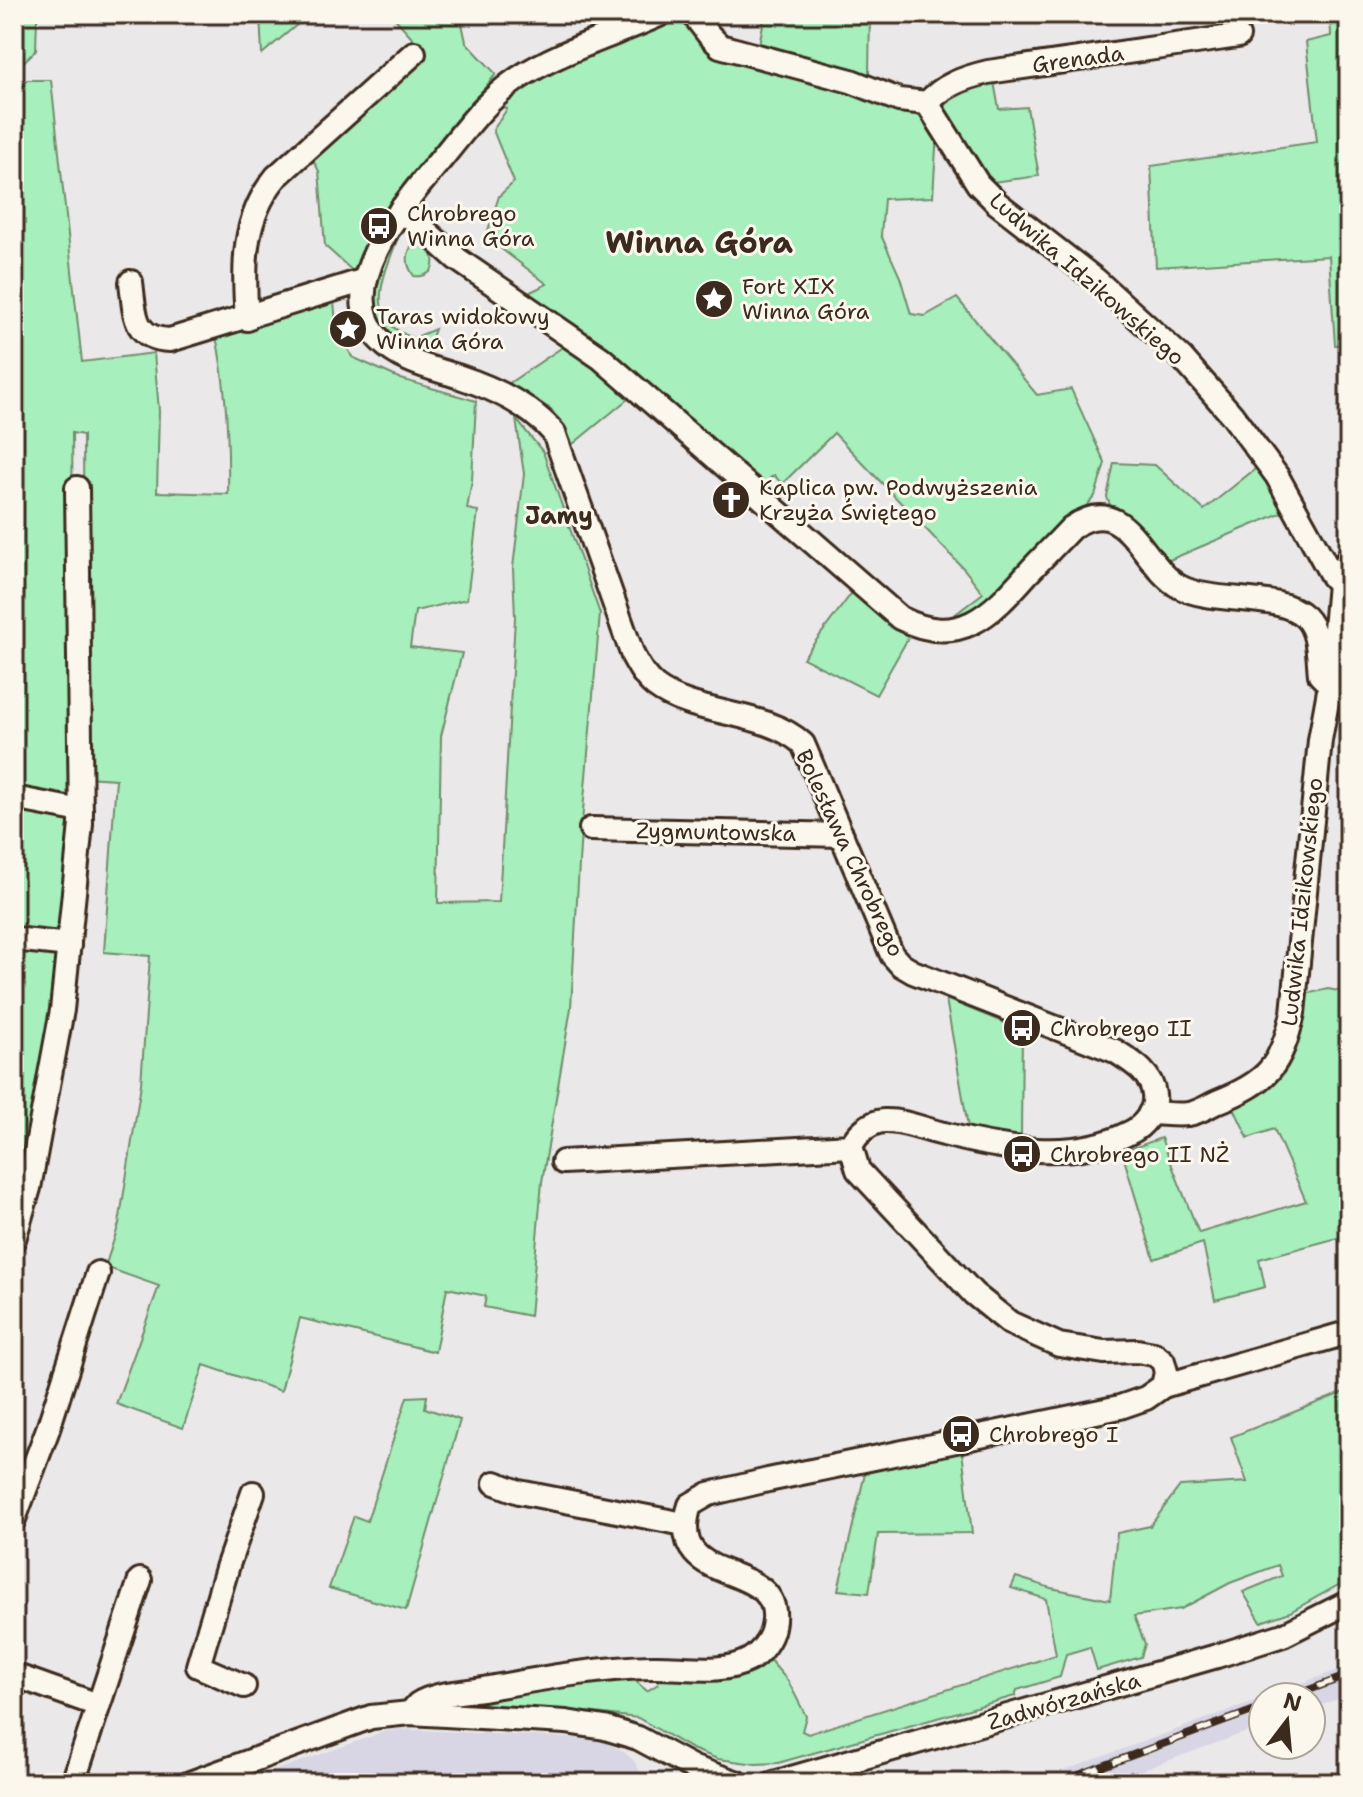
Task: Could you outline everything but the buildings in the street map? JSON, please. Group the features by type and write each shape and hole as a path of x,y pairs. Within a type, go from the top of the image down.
{"street":[{"name":"Bolesława Chrobrego","path":"661,14 554,58 517,80 485,105 401,209 377,248 365,280 364,305 370,326 391,350 420,365 503,395 543,420 554,433 633,656 644,675 669,694 782,729 803,744 892,955 901,965 1115,1051 1137,1065 1151,1082 1155,1098 1150,1113"},
{"path":"693,14 720,46 851,81 899,100 927,103"},
{"name":"Grenada","path":"927,103 940,90 967,77 988,72 1238,36"},
{"path":"247,319 245,294 250,225 265,191 276,177 414,53"},
{"name":"Ludwika Idzikowskiego","path":"927,103 978,184 997,203 1096,280 1182,358 1232,415 1277,476 1339,584 1293,1013 1287,1039 1271,1068 1246,1090 1190,1114 1150,1113"},
{"path":"401,209 457,259 601,358 900,618 936,630 959,629 983,618 998,607 1071,528 1095,516 1110,518 1120,523 1164,575 1179,587 1224,598 1263,601 1303,614 1316,638 1320,675 1330,685"},
{"path":"131,282 136,323 150,336 170,340 247,319 365,280"},
{"path":"14,1239 29,1188 57,1039 81,811 77,488"},
{"path":"1339,584 1349,557"},
{"path":"14,798 81,811"},
{"name":"Zygmuntowska","path":"591,829 842,835"},
{"path":"14,939 69,945"},
{"path":"563,1162 851,1146 863,1131 884,1121 984,1145 1036,1150 1075,1149 1116,1140 1140,1128 1150,1113"},
{"path":"851,1146 858,1170 974,1294 1010,1323 1059,1345 1104,1352 1154,1354 1163,1361 1166,1372 1163,1386"},
{"path":"14,1519 48,1429 98,1273"},
{"path":"410,1713 420,1703 450,1694 588,1671 623,1667 721,1668 751,1660 765,1646 773,1629 775,1611 768,1597 755,1584 703,1561 686,1543 684,1524 690,1505 709,1494 1120,1407 1146,1398 1163,1386 1340,1335"},
{"path":"495,1483 519,1492 684,1524"},
{"path":"244,1686 198,1666 253,1493"},
{"path":"73,1783 140,1580"},
{"name":"Zadwórzańska","path":"774,1783 1217,1656 1283,1635 1349,1602"},
{"path":"14,1675 98,1705"},
{"path":"190,1783 371,1717 410,1713 566,1722 605,1728 638,1738 691,1776 738,1783"}],"shaded area":[{"path":"1349,1666 1349,1695 1327,1703 1327,1681 1308,1681"},
{"path":"1247,1704 1247,1732 1107,1783 1030,1783"},
{"path":"401,1729 589,1739 623,1751 635,1762 646,1783 240,1783 386,1731"}],"green space":[{"path":"14,14 42,14 37,18 36,50 14,71"},
{"path":"260,14 310,14 262,54"},
{"path":"391,14 460,14 466,42 496,74 385,212 369,241 357,275 325,246 319,171 311,157 427,54"},
{"path":"765,14 870,14 869,74 827,62 758,50"},
{"path":"1330,14 1349,14 1349,344 1335,345 1329,256 1156,267 1151,166 1317,142 1306,42 1331,36"},
{"path":"677,20 771,66 912,112 927,120 937,131 933,197 884,199 881,235 900,277 911,314 925,316 957,298 1037,395 1071,389 1105,463 1095,496 984,612 940,626 983,593 964,569 834,433 782,484 774,475 759,487 520,297 547,284 486,237 499,196 514,182 493,130 507,109 498,105 584,55"},
{"path":"27,80 51,80 82,362 154,353 159,411 157,492 228,494 223,375 216,336 252,328 317,300 334,301 336,324 352,357 401,379 476,401 472,480 467,509 478,511 467,599 415,611 410,647 462,653 441,736 438,903 499,902 515,618 513,568 524,474 516,419 543,452 600,614 580,846 571,1008 542,1182 530,1316 484,1307 486,1296 447,1288 435,1352 300,1318 281,1391 204,1365 183,1428 116,1404 159,1286 105,1267 119,1224 141,1084 150,956 104,952 116,779 85,777 83,435 72,433 76,797 39,1098 14,1206 14,93"},
{"path":"994,82 999,109 1027,107 1039,176 985,183 939,102 954,87"},
{"path":"401,229 385,275 381,305 386,319 396,330 414,338 435,329 425,357 391,341 374,309 376,277"},
{"path":"418,234 424,239 433,260 430,272 423,276 414,276 408,265 410,250"},
{"path":"570,342 634,394 573,444 551,409 508,384"},
{"path":"1114,463 1155,465 1204,510 1260,465 1290,509 1160,564 1111,508 1107,497"},
{"path":"854,590 911,633 876,695 803,658"},
{"path":"1328,989 1349,993 1349,1235 1259,1259 1265,1287 1215,1300 1203,1243 1154,1259 1122,1152 1161,1138 1199,1233 1306,1201 1274,1129 1248,1138 1233,1106 1260,1089 1305,994"},
{"path":"946,999 1022,1030 1021,1136 968,1127"},
{"path":"1349,1390 1349,1579 1290,1612 1261,1622 1243,1592 1282,1576 1278,1565 1230,1583 1181,1609 1134,1616 1145,1644 1141,1657 1097,1670 1090,1647 1066,1654 1060,1677 1017,1690 1015,1696 778,1763 756,1764 718,1759 692,1749 638,1718 452,1705 631,1677 647,1691 658,1684 659,1677 730,1678 769,1659 788,1681 806,1716 802,1731 808,1734 1056,1655 1046,1599 1011,1588 1016,1577 1110,1600 1117,1533 1150,1526 1180,1486 1247,1482 1231,1437"},
{"path":"427,1396 425,1408 460,1420 406,1610 329,1588 354,1516 367,1521 407,1397"},
{"path":"962,1451 972,1533 878,1534 869,1593 838,1590 865,1473"}],"railway":[{"path":"1327,1683 1349,1675"},
{"path":"1057,1783 1247,1713"}],"place":[{"name":"Chrobrego Winna Góra","path":"379,226"},
{"name":"Fort XIX Winna Góra","path":"714,299"},
{"name":"Taras widokowy Winna Góra","path":"348,329"},
{"name":"Kaplica pw. Podwyższenia Krzyża Świętego","path":"731,500"},
{"name":"Chrobrego II","path":"1022,1028"},
{"name":"Chrobrego II NŻ","path":"1022,1154"},
{"name":"Chrobrego I","path":"961,1434"}],"district":[{"name":"Winna Góra","path":"699,242"},
{"name":"Jamy","path":"559,516"}]}
